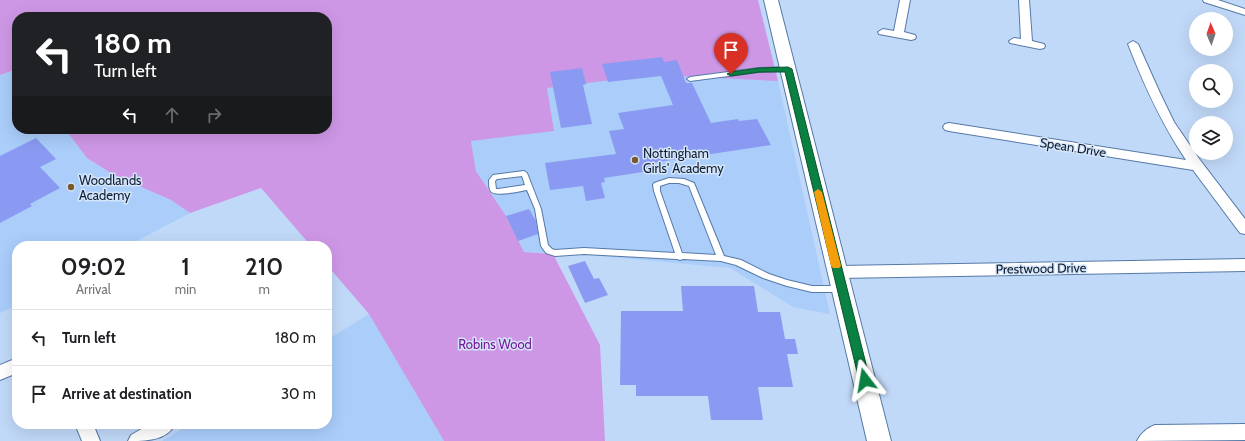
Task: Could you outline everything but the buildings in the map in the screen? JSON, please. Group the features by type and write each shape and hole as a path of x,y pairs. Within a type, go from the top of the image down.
{"street":[{"path":"772,0 879,441"},
{"path":"898,35 905,0"},
{"path":"1024,0 1027,44"},
{"path":"1208,0 1245,12"},
{"path":"883,32 911,38"},
{"path":"1014,41 1040,46"},
{"path":"1134,44 1156,99 1169,123 1197,166 1245,229"},
{"name":"Spean Drive","path":"948,127 1197,166"},
{"name":"Prestwood Drive","path":"840,280 1245,264"},
{"path":"0,373 12,367"},
{"path":"86,429 91,441"},
{"path":"137,441 157,429"},
{"path":"1146,441 1155,433 1245,432"}],"lane":[{"path":"690,79 759,70 788,69"},
{"path":"530,187 498,192 493,190 492,180 495,177 524,173 530,187 538,209 545,246 549,251 555,253 584,251 722,258 738,262 766,276 787,283 812,288 840,280"},
{"path":"680,257 657,191 656,185 661,181 680,180 687,181 692,185 722,258"}],"shaded area":[{"name":"Nottingham Girls' Academy","path":"0,0 758,0 778,81 830,314 793,307 730,268 588,255 524,252 506,216 476,171 471,141 332,21 332,12 12,12"},
{"name":"Woodlands Academy","path":"12,71 12,134 69,134 87,158 114,175 171,200 190,213 137,241 12,241 12,307 0,313 0,75"},
{"path":"369,314 444,441 162,441 182,429 332,429 332,337"}],"green space":[{"name":"Robins Wood","path":"0,0 758,0 778,81 652,75 547,88 554,131 471,141 476,171 506,216 524,252 553,254 600,345 605,441 444,441 369,314 332,271 332,241 307,241 261,188 190,213 171,200 114,175 87,158 69,134 332,134 332,12 12,12 12,71 0,75"}],"slow traffic":[{"path":"818,192 836,266"}],"place":[{"name":"Nottingham Girls' Academy","path":"635,160"},
{"name":"Woodlands Academy","path":"71,187"}],"route":[{"path":"731,74 759,70 788,69 865,380"}]}
